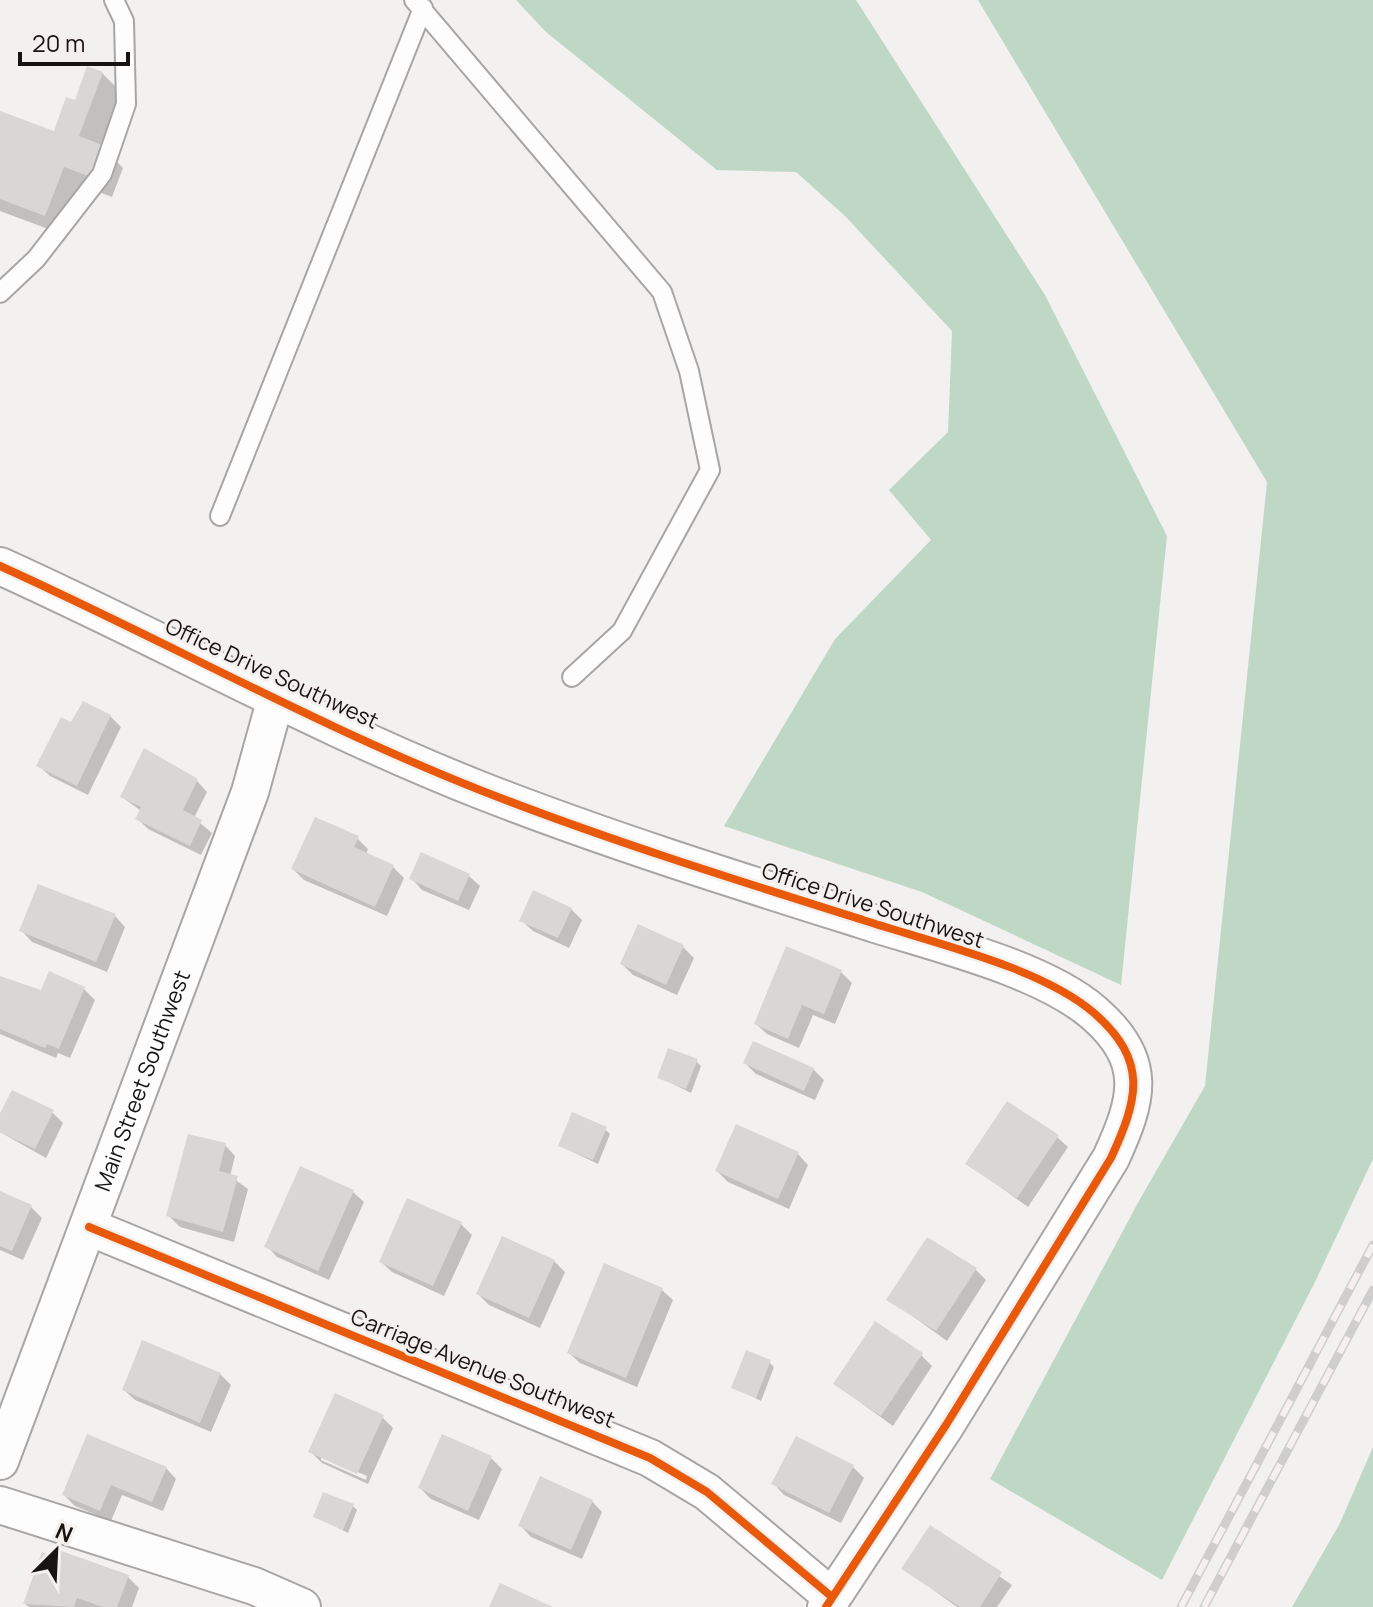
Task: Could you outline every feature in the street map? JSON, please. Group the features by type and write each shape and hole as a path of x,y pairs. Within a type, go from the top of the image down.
{"street":[{"name":"Office Drive Southwest","path":"0,566 276,698 483,791 710,871 988,960 1056,989 1093,1013 1122,1045 1135,1080 1132,1111 1111,1158 946,1425 829,1602"},
{"name":"Main Street Southwest","path":"0,1461 250,792 276,698"},
{"name":"Carriage Avenue Southwest","path":"89,1227 650,1458 707,1492 829,1602"},
{"path":"0,1505 254,1586 302,1607"}],"lane":[{"path":"0,293 36,259 102,174 126,104 124,21 114,0"},
{"path":"220,516 418,4 662,292 689,371 710,470 622,631 572,677"}],"green space":[{"path":"516,0 856,0 1045,295 1167,536 1121,985 922,892 724,826 835,639 931,540 889,490 948,432 952,331 845,216 796,172 717,170 546,32"},
{"path":"978,0 1373,0 1373,1159 1314,1284 1162,1580 990,1479 1140,1199 1205,1086 1267,482"},
{"path":"1373,1447 1373,1607 1292,1607 1340,1523"}],"building":[{"path":"87,66 103,72 79,136 102,145 91,177 64,167 45,216 0,199 0,111 54,131 66,97 75,100"},
{"path":"83,701 111,715 77,786 36,766 61,717 71,722"},
{"path":"144,748 198,779 183,810 202,820 190,846 135,819 141,807 120,797"},
{"path":"315,817 359,836 354,847 394,865 375,907 291,869"},
{"path":"421,852 470,874 458,901 409,879"},
{"path":"38,884 116,914 96,962 19,931"},
{"path":"533,890 572,908 558,938 519,921"},
{"path":"638,924 684,945 666,985 620,964"},
{"path":"786,946 842,970 824,1014 802,1005 788,1039 754,1024"},
{"path":"49,971 85,987 59,1049 47,1044 45,1048 0,1029 0,976 41,990"},
{"path":"753,1041 814,1068 804,1091 743,1063"},
{"path":"668,1048 698,1059 686,1089 657,1078"},
{"path":"12,1090 54,1110 35,1149 0,1132 0,1113"},
{"path":"1007,1101 1059,1135 1017,1198 965,1164"},
{"path":"572,1112 607,1127 593,1160 558,1146"},
{"path":"736,1124 799,1152 778,1199 715,1171"},
{"path":"188,1134 226,1143 219,1171 238,1176 223,1232 166,1216"},
{"path":"300,1166 354,1190 318,1271 264,1247"},
{"path":"0,1191 32,1205 12,1251 0,1246"},
{"path":"407,1198 462,1222 433,1286 379,1262"},
{"path":"502,1236 555,1260 529,1318 476,1294"},
{"path":"927,1237 977,1268 936,1331 886,1300"},
{"path":"604,1263 663,1288 626,1378 567,1353"},
{"path":"875,1321 923,1353 881,1416 833,1384"},
{"path":"142,1340 221,1373 200,1423 122,1390"},
{"path":"746,1350 771,1360 756,1398 731,1388"},
{"path":"335,1393 384,1415 357,1474 308,1452"},
{"path":"87,1434 167,1467 152,1502 111,1485 100,1511 62,1495"},
{"path":"442,1434 492,1456 468,1511 418,1488"},
{"path":"796,1436 854,1465 829,1513 771,1484"},
{"path":"540,1476 593,1500 571,1550 518,1526"},
{"path":"323,1492 354,1504 343,1530 313,1517"},
{"path":"930,1525 1002,1572 980,1607 960,1607 901,1569"},
{"path":"53,1548 129,1575 117,1607 103,1607 77,1598 74,1607 23,1604 42,1552 51,1556"},
{"path":"500,1583 553,1607 489,1607"}],"railway":[{"path":"1181,1607 1373,1245"},
{"path":"1204,1607 1373,1290"}],"cycle path":[{"path":"0,566 423,767 625,843 1015,969 1072,997 1112,1031 1131,1064 1133,1081 1127,1117 1111,1158 946,1425 826,1607"},
{"path":"89,1227 650,1458 707,1492 832,1597"}]}
